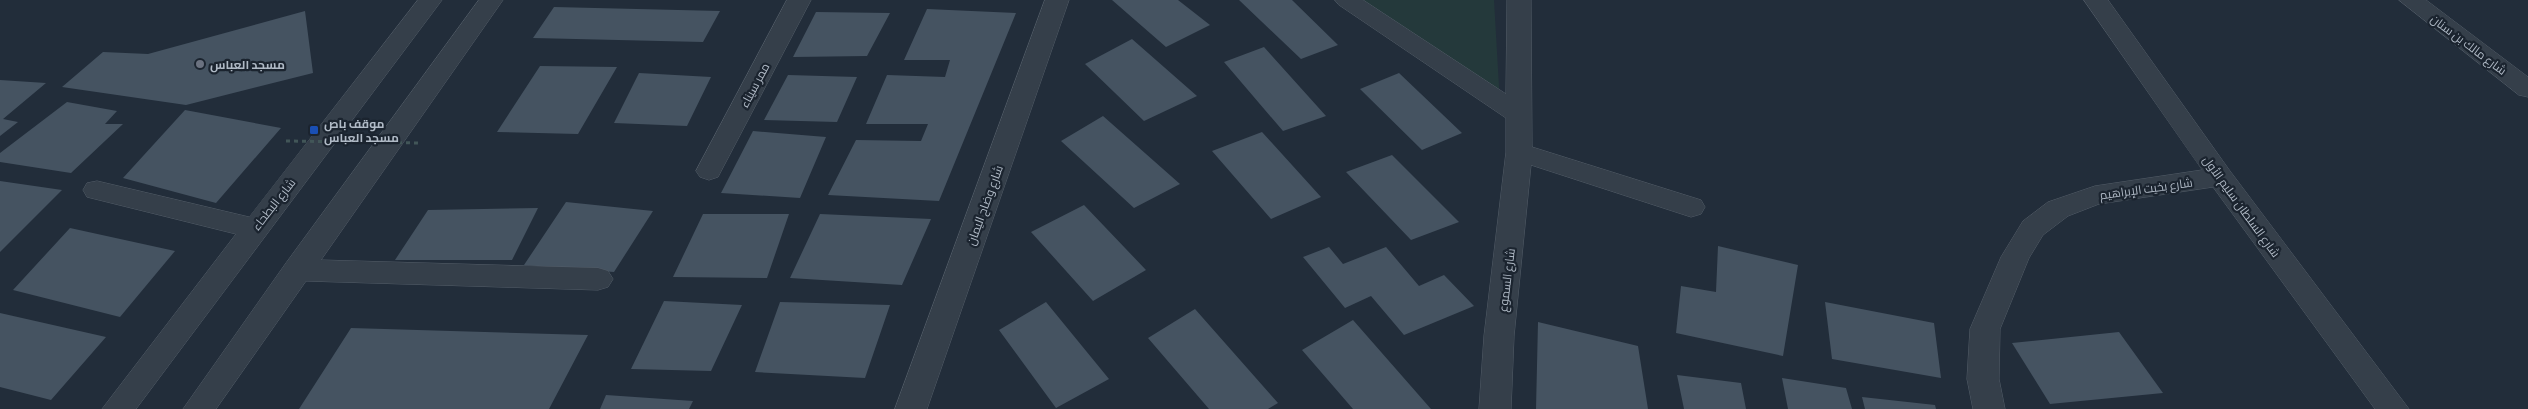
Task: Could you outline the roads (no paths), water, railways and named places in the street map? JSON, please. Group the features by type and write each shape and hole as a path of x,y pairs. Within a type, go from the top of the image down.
{"street":[{"name":"شارع البطحاء","path":"118,409 254,228 430,0"},
{"path":"199,409 296,270 491,0"},
{"name":"ممر سيناء","path":"709,171 799,0"},
{"name":"شارع وضاح اليمان","path":"911,409 1057,0"},
{"path":"1347,0 1520,115"},
{"name":"شارع السموع","path":"1495,409 1499,336 1519,152 1519,0"},
{"name":"شارع السلطان سليم الأول","path":"2096,0 2220,177 2392,409"},
{"name":"شارع مالك بن سنان","path":"2410,0 2528,89"},
{"path":"1519,152 1692,207"},
{"name":"شارع بخيت الإبراهيم","path":"1989,409 1983,380 1985,329 2015,257 2033,228 2058,209 2094,195 2220,177"},
{"path":"97,190 254,228"},
{"path":"296,270 598,279"}],"place":[{"name":"مسجد العباس","path":"200,64"},
{"name":"موقف باص مسجد العباس","path":"314,130"}]}
